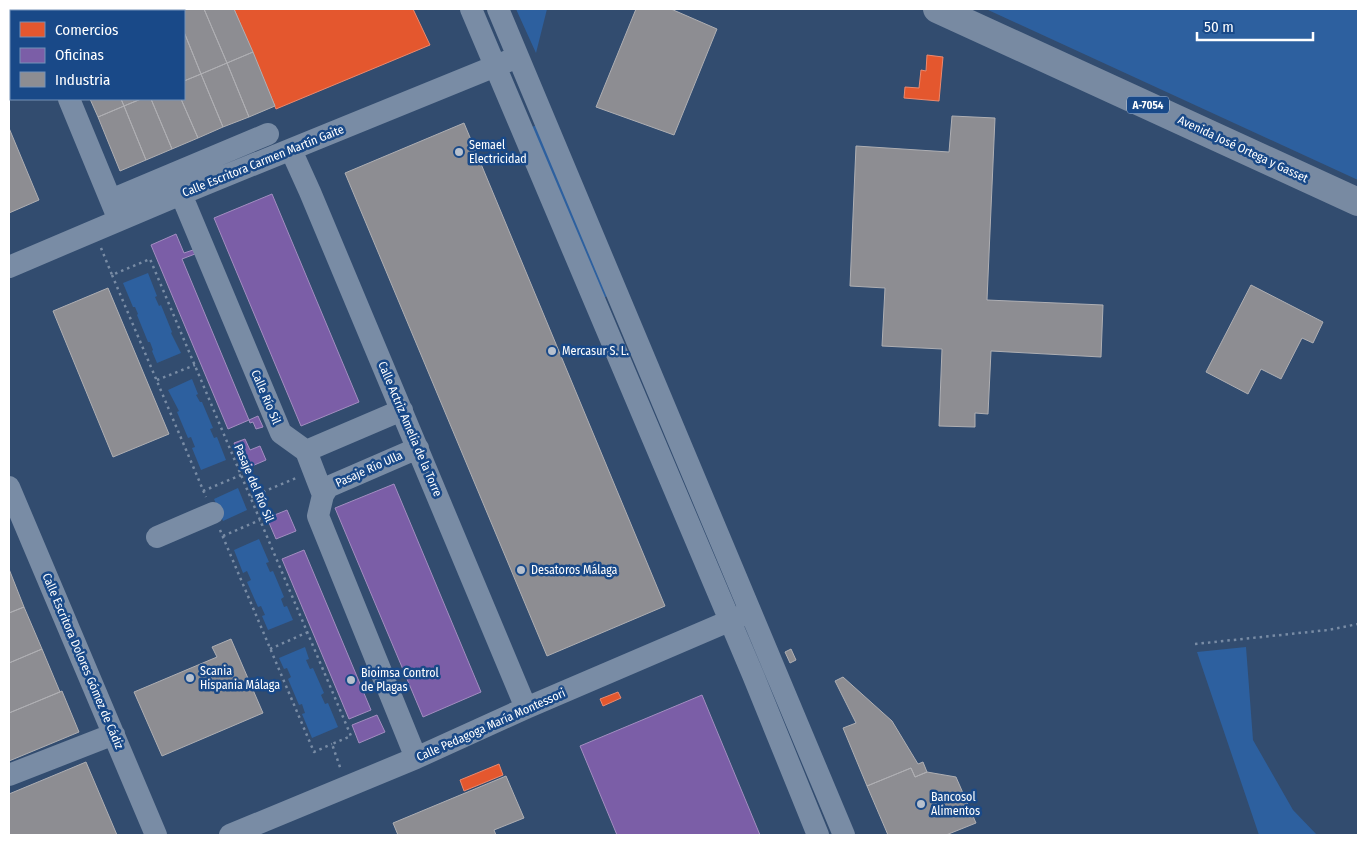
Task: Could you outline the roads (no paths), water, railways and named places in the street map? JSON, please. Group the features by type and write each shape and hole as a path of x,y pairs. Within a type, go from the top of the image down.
{"main road":[{"name":"Avenida José Ortega y Gasset","path":"937,9 1358,202"}],"street":[{"path":"471,9 753,675 818,835"},
{"path":"498,9 844,835"},
{"name":"Calle Escritora Carmen Martín Gaite","path":"9,267 181,194 518,57"},
{"path":"69,100 120,221"},
{"path":"111,200 268,134"},
{"name":"Calle Actriz Amelia de la Torre","path":"291,150 526,708"},
{"name":"Calle Río Sil","path":"181,194 281,433 310,461"},
{"path":"402,410 310,461 324,495 318,516 416,758"},
{"name":"Pasaje Río Ulla","path":"324,495 328,487 418,448"},
{"name":"Calle Escritora Dolores Gómez de Cádiz","path":"9,487 156,835"},
{"path":"157,537 213,513"},
{"name":"Calle Pedagoga María Montessori","path":"230,835 416,758 526,708 751,611"},
{"path":"9,775 114,734"}],"place":[{"name":"Semael Electricidad","path":"459,152"},
{"name":"Mercasur S. L.","path":"552,351"},
{"name":"Desatoros Málaga","path":"521,570"},
{"name":"Scania Hispania Málaga","path":"190,678"},
{"name":"Bioimsa Control de Plagas","path":"351,680"},
{"name":"Bancosol Alimentos","path":"921,804"}]}
